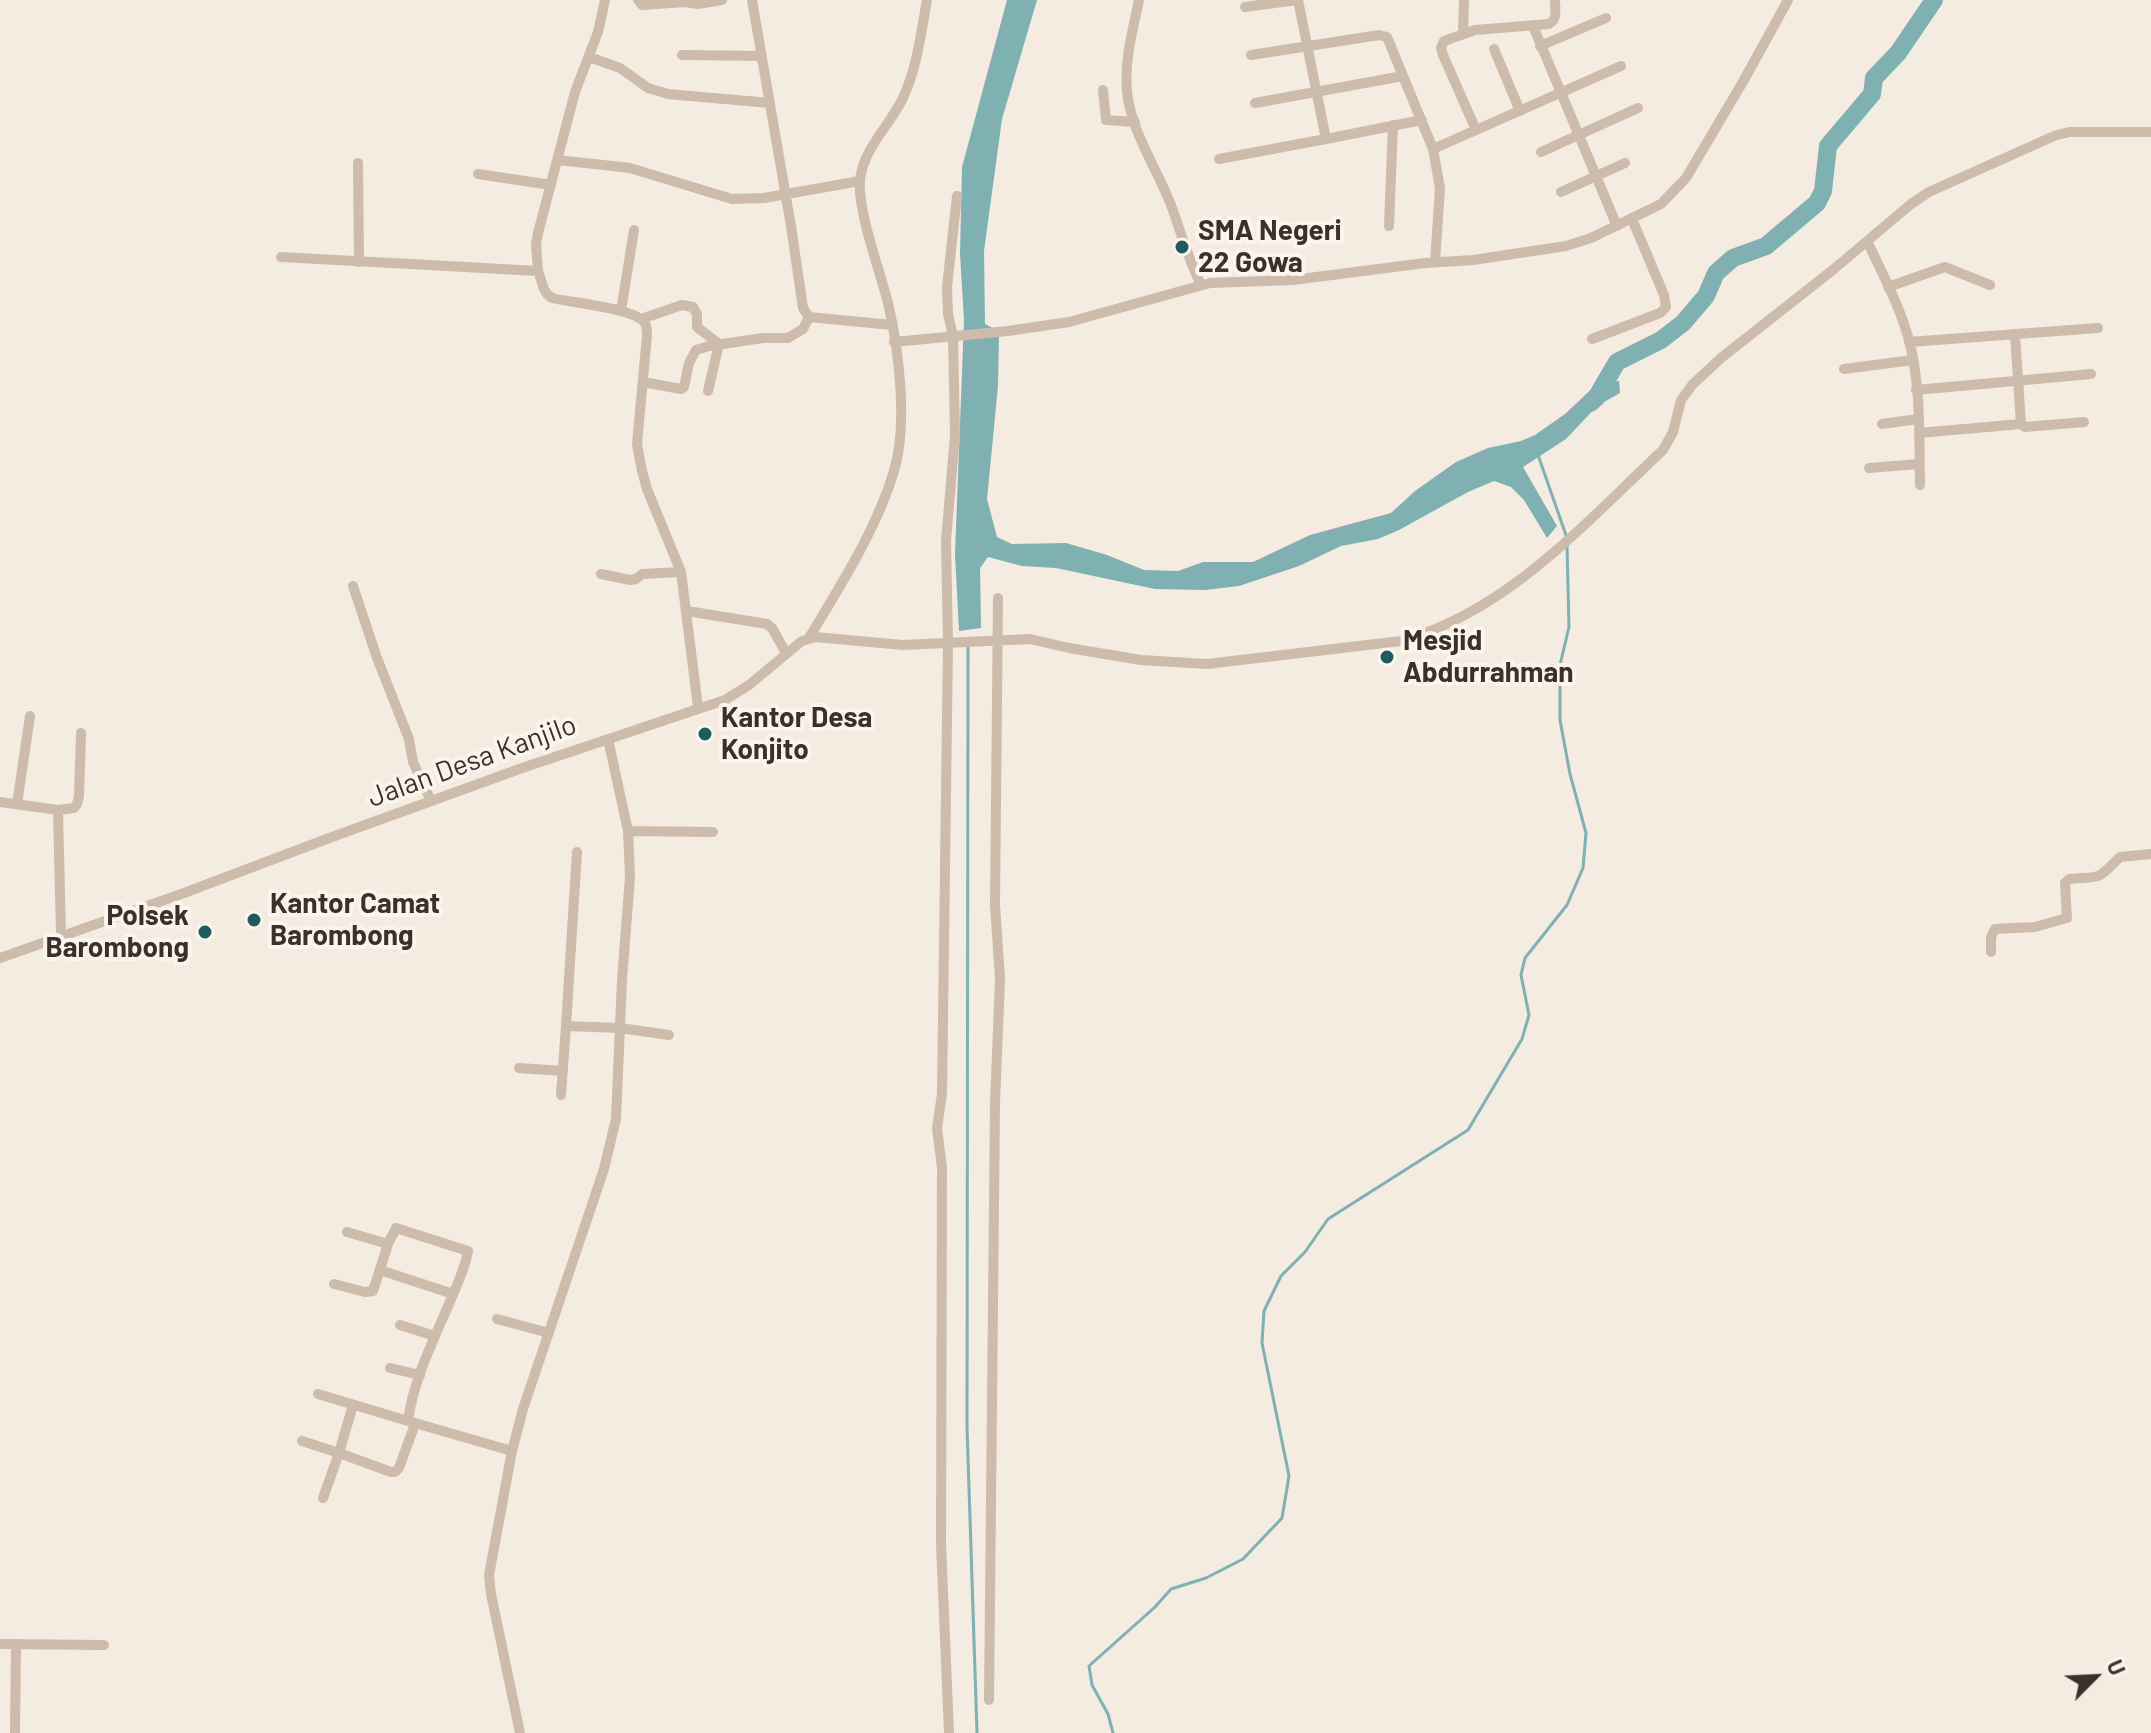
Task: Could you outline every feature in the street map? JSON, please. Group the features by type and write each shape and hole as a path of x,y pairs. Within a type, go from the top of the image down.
{"street":[{"path":"605,0 598,32 575,92 538,233 538,271 544,289 552,298 621,311 641,319 647,327 637,444 647,489 681,572 698,707"},
{"path":"638,0 642,5 651,6 722,0"},
{"path":"752,0 803,308 809,317"},
{"path":"927,0 909,84 901,102 875,140 860,181 865,216 892,325 901,400 895,470 870,532 809,638 903,645 1030,639 1141,660 1207,664 1401,641 1435,629 1515,585 1574,533 1663,450 1673,432 1681,400 1693,384 1920,197 2041,140 2069,132 2151,132"},
{"path":"1139,0 1130,39 1127,95 1201,285"},
{"path":"1245,7 1298,0 1326,139"},
{"path":"1463,33 1464,0"},
{"path":"1476,130 1441,48 1447,39 1463,33 1552,23 1555,0"},
{"path":"894,342 1069,322 1218,282 1312,278 1473,260 1566,246 1591,238 1661,204 1686,178 1788,0"},
{"path":"1540,46 1606,18"},
{"path":"1533,26 1617,226"},
{"path":"1251,55 1386,35 1433,149 1440,188 1435,262"},
{"path":"1494,49 1520,111"},
{"path":"682,55 762,56"},
{"path":"589,57 620,68 648,88 668,94 770,103"},
{"path":"1433,149 1621,66"},
{"path":"1255,103 1403,76"},
{"path":"1103,90 1106,120 1135,122"},
{"path":"1541,152 1638,108"},
{"path":"1219,159 1422,120"},
{"path":"1389,226 1393,125"},
{"path":"558,160 630,168 732,199 786,195 860,181"},
{"path":"358,163 359,262"},
{"path":"1561,192 1625,163"},
{"path":"478,174 551,185"},
{"path":"949,1733 941,1544 942,1168 937,1128 942,1079 952,643 946,541 955,454 957,336 948,314 947,287 957,196"},
{"path":"1592,339 1660,313 1666,307 1664,295 1632,219"},
{"path":"621,311 634,230"},
{"path":"1867,241 1888,287 1913,360 1920,485"},
{"path":"281,257 538,271"},
{"path":"1888,287 1945,267 1990,285"},
{"path":"641,319 682,305 693,307 697,314 697,327 719,344"},
{"path":"809,317 892,325"},
{"path":"643,382 681,389 694,352 701,348 763,338 788,338 803,329 809,317"},
{"path":"1909,342 2098,328"},
{"path":"2015,335 2021,424"},
{"path":"708,391 719,344"},
{"path":"1844,369 1913,360"},
{"path":"1916,390 2091,374"},
{"path":"1882,424 1918,419"},
{"path":"1919,433 2084,422"},
{"path":"1869,468 1919,464"},
{"path":"601,574 630,580 642,574 681,572"},
{"path":"353,586 409,739 413,762 431,801"},
{"path":"989,1700 995,1103 1000,979 995,905 995,640 998,598"},
{"path":"687,611 770,625 786,653"},
{"name":"Jalan Desa Kanjilo","path":"0,958 431,801 725,700 809,638"},
{"path":"17,804 30,716"},
{"path":"0,802 70,810 77,804 81,733"},
{"path":"520,1733 489,1575 523,1409 612,1142 618,1104 630,877 628,831 608,739"},
{"path":"58,810 61,936"},
{"path":"628,831 713,832"},
{"path":"561,1095 577,852"},
{"path":"1991,952 1991,937 1995,929 2035,927 2067,918 2065,883 2069,879 2100,876 2109,871 2120,857 2151,854"},
{"path":"566,1026 620,1028 669,1035"},
{"path":"519,1068 563,1071"},
{"path":"302,1441 395,1472 399,1468 420,1375 468,1254 465,1249 398,1228 393,1231 372,1292 334,1284"},
{"path":"347,1232 388,1244"},
{"path":"380,1270 453,1294"},
{"path":"497,1319 549,1333"},
{"path":"400,1325 435,1336"},
{"path":"390,1368 420,1375"},
{"path":"318,1394 512,1451"},
{"path":"323,1498 353,1405"},
{"path":"0,1644 104,1645"},
{"path":"15,1733 16,1644"}],"water":[{"path":"1007,0 1037,0 1002,119 984,251 985,324 999,331 998,386 987,499 997,537 1012,544 1066,543 1144,570 1178,571 1203,562 1253,562 1310,535 1391,513 1415,491 1456,462 1488,448 1535,435 1565,414 1597,384 1619,381 1620,393 1597,406 1566,439 1523,467 1557,526 1547,538 1524,500 1511,487 1494,481 1378,539 1341,546 1299,566 1239,586 1205,590 1155,589 1056,568 1022,566 988,557 980,568 981,628 959,631 955,554 964,320 960,254 962,167"}],"waterway":[{"path":"1590,403 1617,362 1661,340 1683,323 1706,296 1716,273 1733,258 1766,246 1817,203 1823,191 1828,146 1872,94 1874,78 1898,53 1934,0"},
{"path":"1538,455 1567,538"},
{"path":"1113,1733 1108,1714 1092,1685 1089,1666 1171,1589 1206,1578 1243,1559 1282,1518 1289,1476 1262,1343 1264,1311 1281,1276 1305,1252 1328,1219 1468,1130 1522,1039 1529,1015 1521,975 1525,958 1567,905 1583,868 1586,833 1560,720 1560,665 1569,627 1567,546"},
{"path":"968,645 967,1426 977,1733"}],"place":[{"name":"SMA Negeri 22 Gowa","path":"1182,247"},
{"name":"Mesjid Abdurrahman","path":"1387,657"},
{"name":"Kantor Desa Konjito","path":"705,734"},
{"name":"Kantor Camat Barombong","path":"254,920"},
{"name":"Polsek Barombong","path":"205,932"}]}
